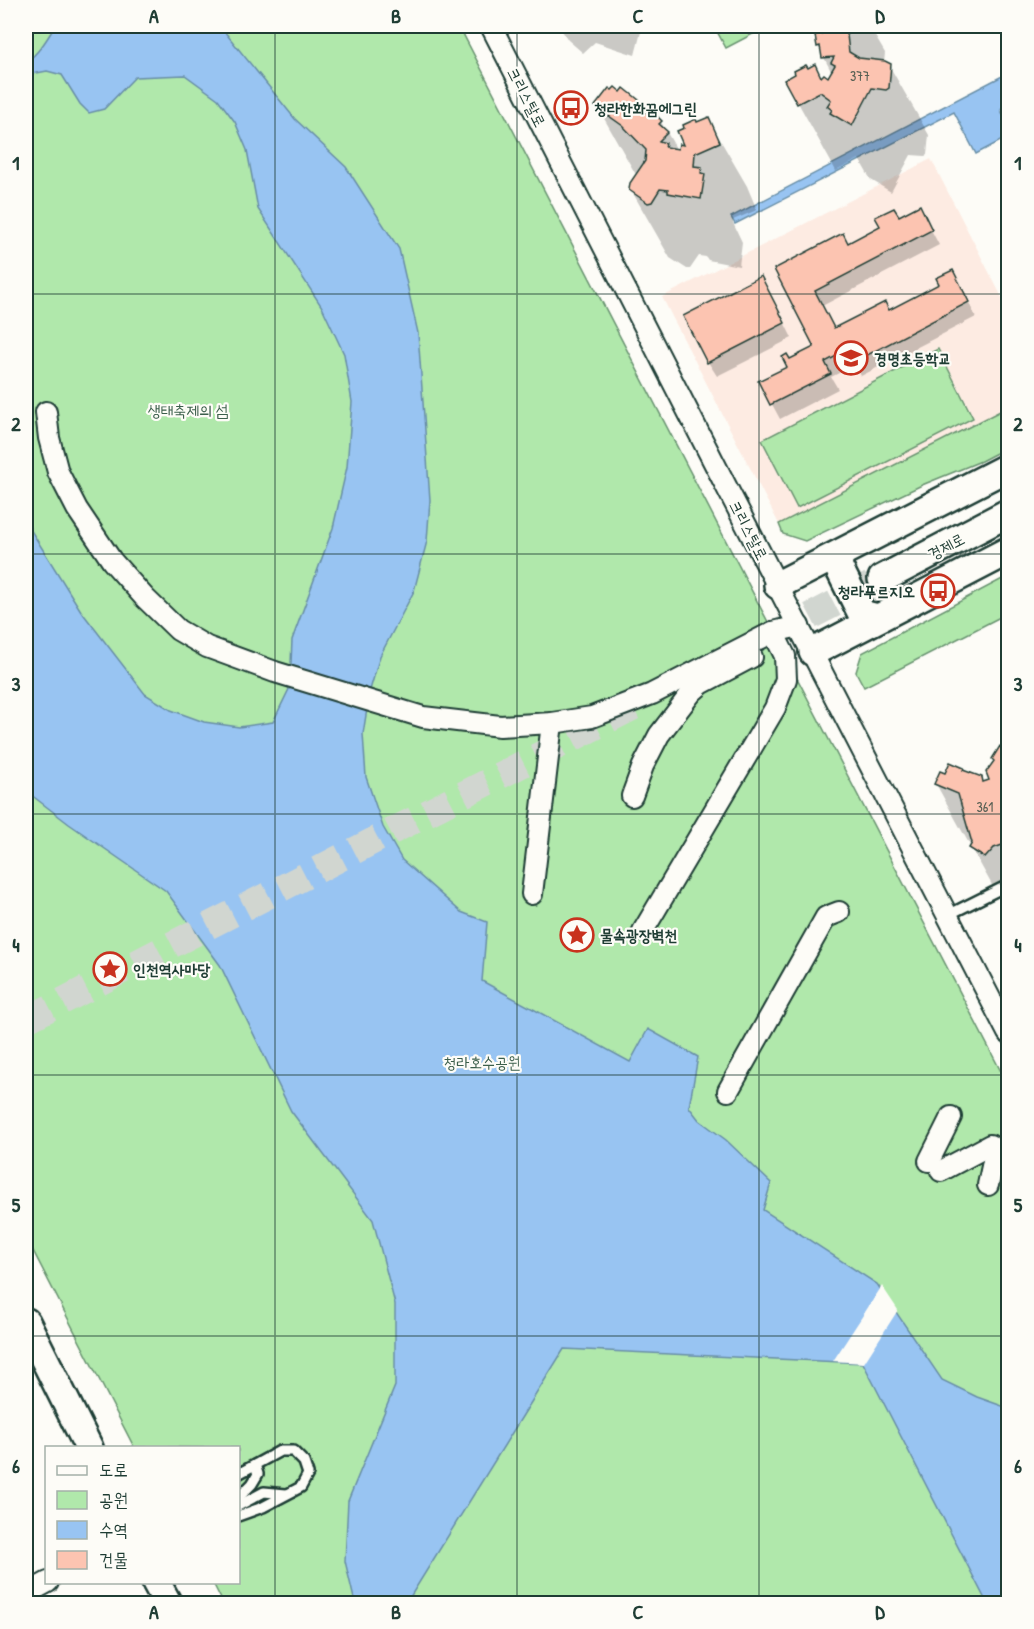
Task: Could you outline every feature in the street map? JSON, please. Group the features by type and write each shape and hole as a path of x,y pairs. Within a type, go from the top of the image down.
{"street":[{"name":"크리스탈로","path":"491,26 1008,1033"},
{"path":"46,412 49,438 58,472 77,509 112,561 178,630 207,647 275,672 423,717 500,726 552,723 592,717 652,694 799,626"},
{"path":"778,585 1008,467"},
{"name":"경제로","path":"882,579 1008,513"},
{"path":"813,652 1008,551"},
{"path":"840,554 838,566 862,614 878,618"},
{"path":"632,796 643,766 659,735 692,692 776,637"},
{"path":"643,931 775,708 786,679 785,656 776,637"},
{"path":"532,894 552,723"},
{"path":"728,1091 826,917 839,912"},
{"path":"951,1117 935,1166 992,1149 988,1185"},
{"path":"26,1322 87,1446"},
{"path":"26,1594 45,1584"},
{"path":"157,1584 168,1604"}],"lane":[{"path":"948,915 1008,885"},
{"path":"240,1473 280,1451 293,1451 304,1462 308,1474 301,1487 263,1507 240,1515"},
{"path":"240,1497 258,1474 255,1465"},
{"path":"240,1505 264,1492 288,1494"}],"shaded area":[{"name":"경명초등학교","path":"931,159 1008,309 1008,407 779,524 662,297"}],"green space":[{"name":"청라호수공원","path":"26,26 459,26 1008,1085 1008,1603 223,1603 214,1584 240,1584 240,1446 133,1446 26,1237"},
{"path":"714,26 768,26 726,48"},
{"path":"938,349 973,418 797,508 762,440"},
{"path":"1008,407 1008,447 805,541 783,534 779,524"},
{"path":"1008,576 1008,613 864,687 856,672 862,653"}],"water":[{"path":"55,26 220,26 295,119 346,167 399,249 418,333 430,500 427,541 414,591 380,656 370,690 363,734 366,777 383,827 402,860 461,912 487,922 482,981 630,1062 648,1029 698,1057 689,1107 699,1120 726,1140 771,1183 763,1210 877,1284 942,1380 977,1397 1008,1408 1008,1603 987,1603 863,1363 564,1349 407,1603 355,1603 345,1561 348,1501 395,1386 395,1304 373,1220 291,1111 220,965 166,891 69,824 26,791 26,513 30,529 81,611 145,694 171,710 204,722 239,727 273,722 290,687 292,640 333,528 347,467 352,402 344,354 322,307 258,209 247,150 235,122 218,99 185,75 135,77 104,109 89,113 80,104 62,75 47,71 26,75 26,62 39,50"},
{"path":"1008,73 1008,101 1001,110 1008,120 1008,137 976,154 954,112 735,224 731,217"}],"pier":[{"path":"882,1286 898,1310 864,1363 833,1361"}],"building":[{"path":"815,26 846,26 849,52 859,58 885,61 891,64 889,88 886,90 872,88 852,126 830,113 832,110 827,106 831,100 820,92 797,104 784,80 795,74 794,71 806,65 808,68 815,64 821,77 824,74 828,77 835,65 831,63 834,57 822,58 815,35 821,34 820,28 815,28"},
{"path":"615,87 621,92 624,88 649,108 645,112 650,116 654,113 662,121 659,124 668,132 659,141 666,143 665,147 678,149 679,144 683,145 677,131 684,128 683,125 696,119 697,122 709,117 720,142 695,153 694,166 702,167 701,173 705,174 701,199 668,193 668,190 660,189 652,202 648,203 629,190 630,183 645,161 646,150 623,126 595,106 609,88 612,90"},
{"path":"920,205 932,230 815,291 834,328 885,302 889,310 939,284 936,278 953,270 969,302 852,363 846,351 825,362 831,374 770,405 758,381 787,367 782,357 787,354 790,359 814,347 774,269 843,233 848,243 880,226 875,217 894,208 899,216"},
{"path":"761,276 785,323 707,363 683,316"},
{"path":"1000,746 1008,752 1008,843 994,848 985,858 969,848 972,843 958,794 934,784 940,771 945,773 950,762 982,777 983,782 989,780 986,772 994,761 992,759"}],"tunnel":[{"path":"774,635 882,579"},
{"path":"26,1020 633,707"}],"place":[{"name":"청라한화꿈에그린","path":"571,108"},
{"name":"경명초등학교","path":"851,358"},
{"name":"청라푸르지오","path":"938,591"},
{"name":"물속광장벽천","path":"577,935"},
{"name":"인천역사마당","path":"110,969"}],"park label":[{"name":"생태축제의 섬","path":"188,410"}]}
